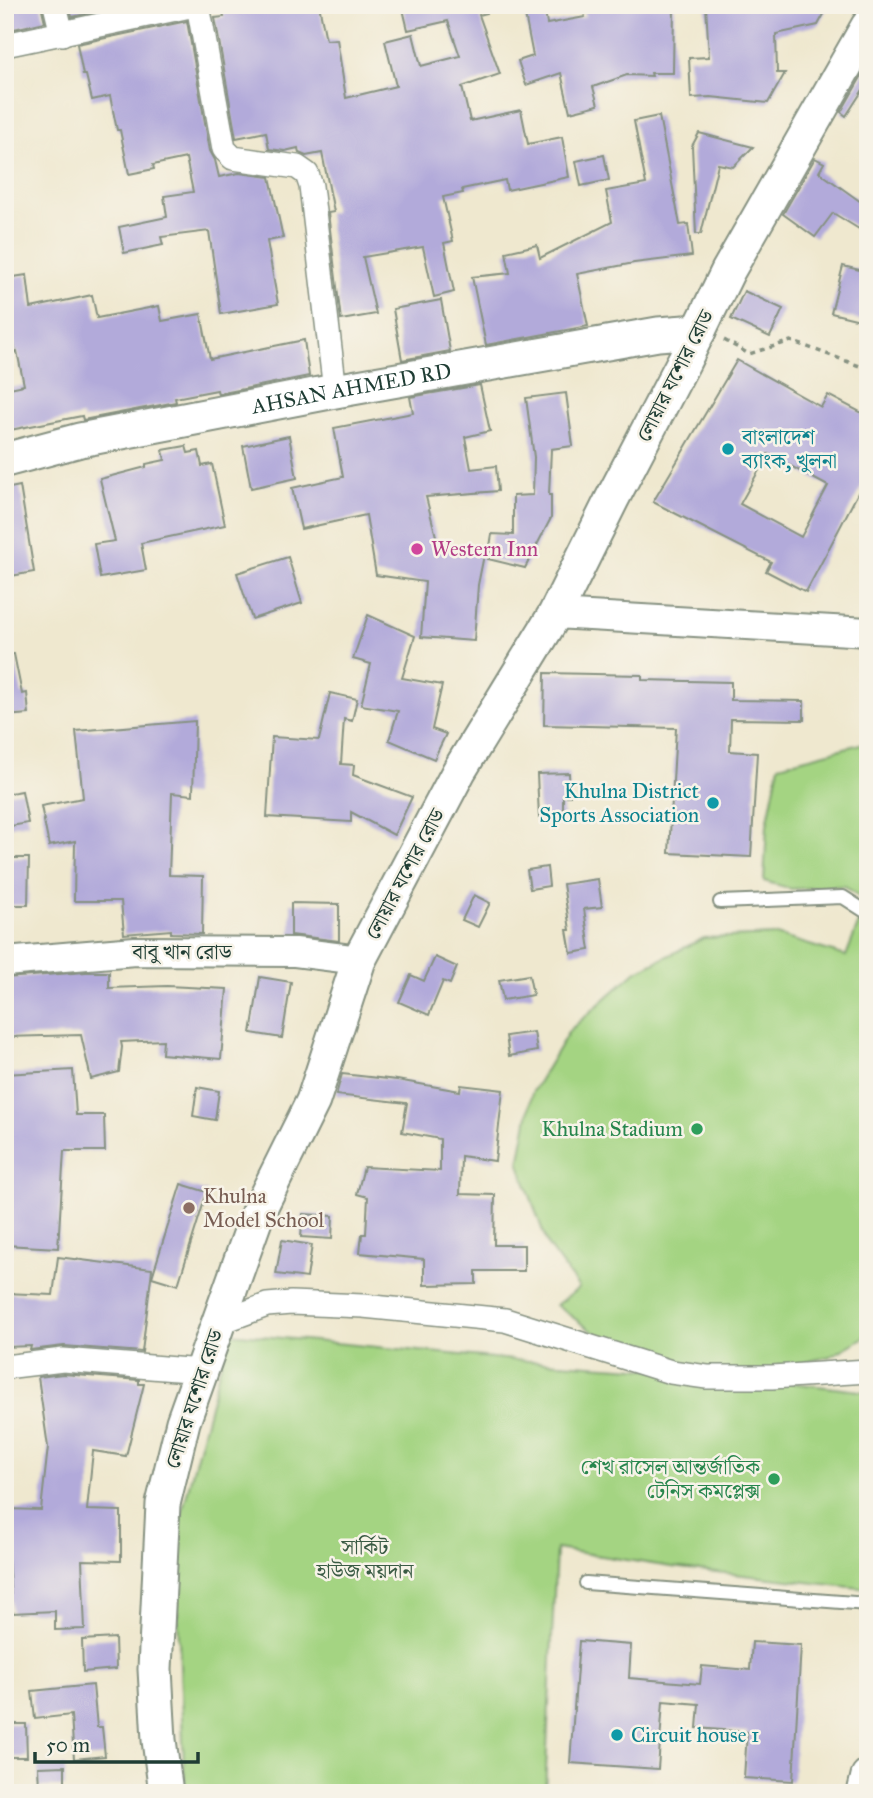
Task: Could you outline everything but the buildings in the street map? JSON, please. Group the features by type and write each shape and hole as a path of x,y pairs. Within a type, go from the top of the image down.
{"main road":[{"name":"লোয়ার যশোর রোড","path":"166,1793 159,1740 155,1669 163,1504 183,1422 258,1212 313,1101 359,960 459,771 555,614 735,260 868,26"},
{"name":"AHSAN AHMED RD","path":"5,460 80,440 335,391 658,334 700,329"},
{"path":"864,1793 868,1776"}],"street":[{"path":"55,5 62,34"},
{"path":"5,45 196,5 224,149 233,158 297,167 307,174 335,391"},
{"path":"555,614 868,632"},
{"name":"বাবু খান রোড","path":"5,962 135,951 295,952 359,960"},
{"path":"220,1318 229,1319 267,1305 363,1306 505,1320 658,1368 707,1377 772,1377 868,1371"},
{"path":"5,1367 63,1360 201,1371"}],"lane":[{"path":"720,902 843,897 868,913"},
{"path":"586,1583 868,1604"}],"path":[{"path":"700,329 749,355 791,341 868,369"}],"green space":[{"path":"860,744 868,746 868,904 845,886 791,889 764,881 767,825 779,765"},
{"name":"সার্কিট হাউজ ময়দান","path":"862,915 868,920 868,1335 831,1356 761,1373 708,1373 868,1392 868,1589 671,1567 556,1549 545,1793 185,1793 175,1539 229,1333 514,1360 682,1371 618,1350 556,1305 579,1288 548,1246 519,1164 532,1093 569,1031 635,972 704,938 776,935 846,956"}],"place":[{"name":"বাংলাদেশ ব্যাংক, খুলনা","path":"728,449"},
{"name":"Western Inn","path":"417,549"},
{"name":"Khulna District Sports Association","path":"713,803"},
{"name":"Khulna Stadium","path":"697,1129"},
{"name":"Khulna Model School","path":"189,1208"},
{"name":"শেখ রাসেল আন্তর্জাতিক টেনিস কমপ্লেক্স","path":"774,1479"},
{"name":"Circuit house 1","path":"617,1735"}]}
